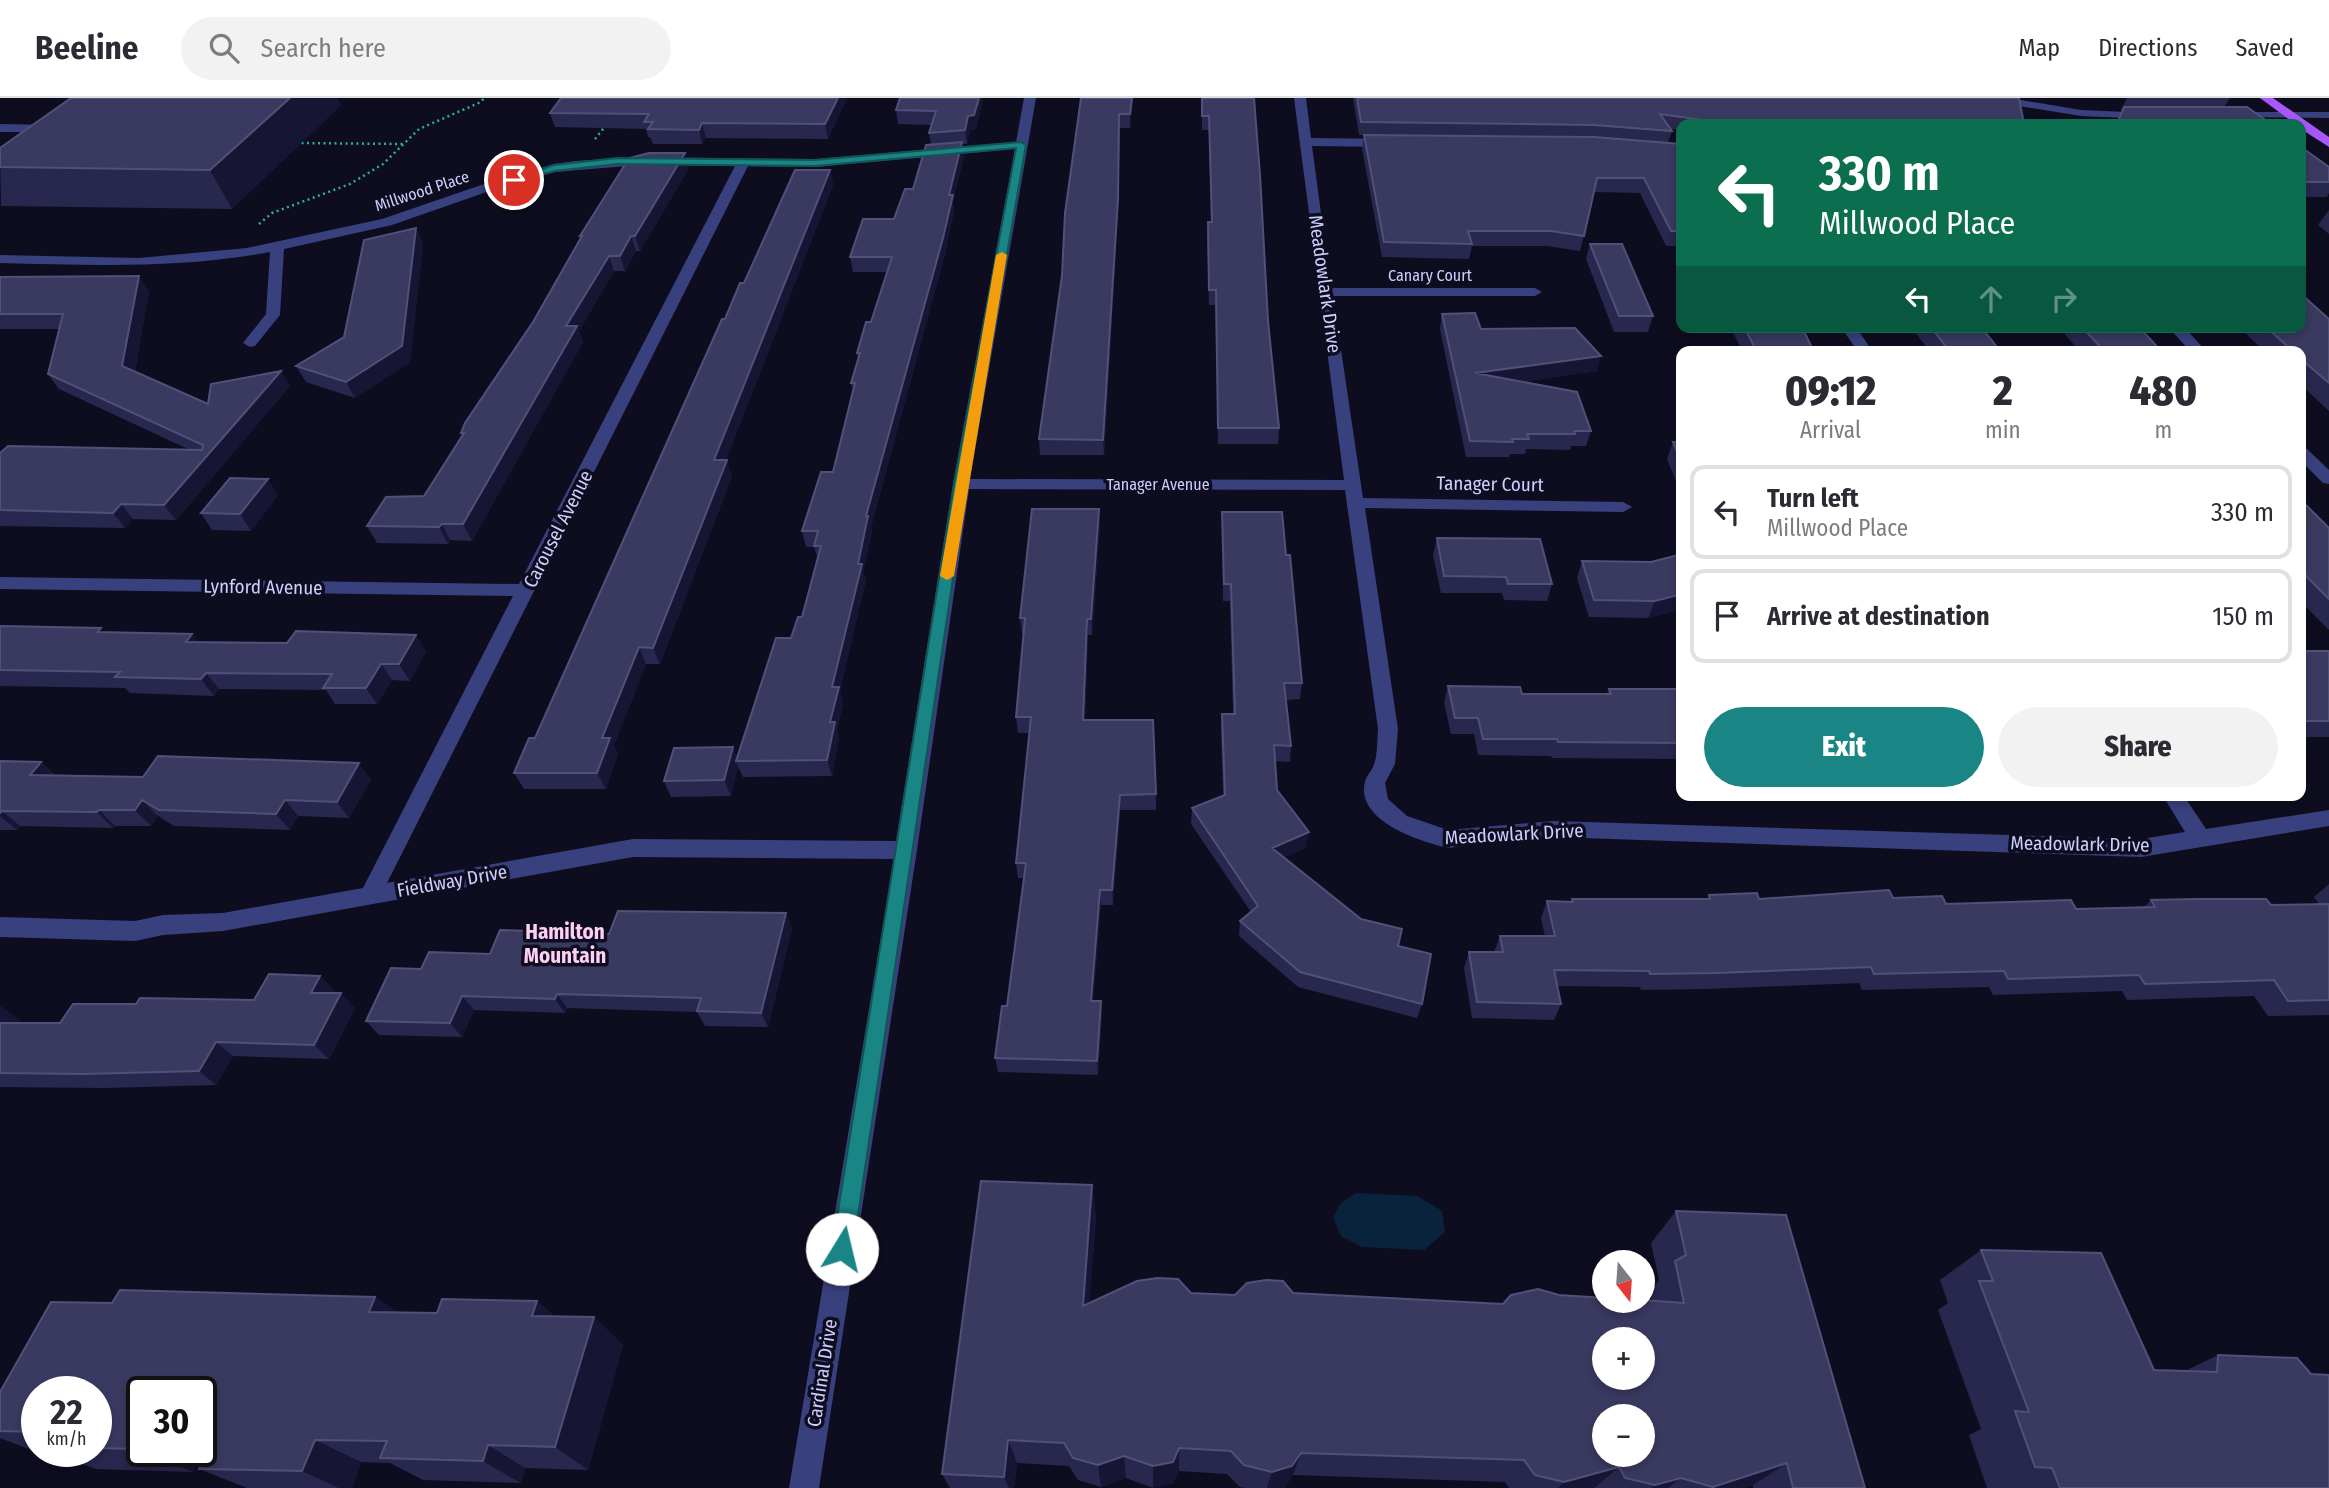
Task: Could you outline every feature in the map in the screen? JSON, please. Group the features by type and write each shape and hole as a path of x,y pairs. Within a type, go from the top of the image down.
{"main road":[{"path":"2266,98 2296,119"},
{"path":"2306,126 2329,143"}],"street":[{"name":"Cardinal Drive","path":"804,1488 906,850 961,484 1030,98"},
{"name":"Meadowlark Drive","path":"1300,98 1388,729 1384,766 1375,782 1376,796 1380,805 1403,824 1434,837 1448,839 1553,829 2141,848 2329,818"},
{"path":"1988,98 2112,116 2166,115"},
{"path":"2056,109 2059,119"},
{"path":"2220,115 2329,115"},
{"path":"0,128 51,129 53,133 38,143"},
{"path":"1305,142 1399,143"},
{"name":"Millwood Place","path":"0,259 139,261 196,258 247,251 336,235 387,222 494,185 554,168 576,165 628,161 853,161 1021,145"},
{"name":"Carousel Avenue","path":"370,895 744,161"},
{"path":"250,343 273,315 277,246"},
{"name":"Canary Court","path":"1325,292 1535,292"},
{"path":"2181,333 2194,346"},
{"path":"2306,457 2329,479"},
{"name":"Tanager Avenue","path":"961,484 1355,494"},
{"name":"Tanager Court","path":"1355,494 1623,507"},
{"name":"Lynford Avenue","path":"0,583 527,590"},
{"path":"2176,801 2200,838"},
{"name":"Fieldway Drive","path":"0,927 135,931 163,925 223,922 634,848 906,850"}],"path":[{"path":"247,251 256,226 272,213 350,184 383,164 419,129 481,102 484,98"},
{"path":"576,165 610,120"},
{"path":"297,143 404,144"}],"water":[{"path":"1356,1193 1417,1196 1442,1211 1445,1232 1424,1250 1362,1247 1341,1236 1333,1217 1341,1203"}],"building":[{"path":"71,98 290,98 210,170 0,167 0,148"},
{"path":"561,98 838,98 825,124 702,123 699,130 648,129 653,122 644,122 649,114 550,113"},
{"path":"900,98 979,98 974,115 968,116 965,130 929,133 936,111 896,110"},
{"path":"1081,98 1132,98 1130,114 1119,114 1118,198 1103,440 1039,439 1062,276 1065,213"},
{"path":"1202,98 1254,98 1268,321 1279,428 1218,428 1216,290 1209,290 1208,222 1212,222 1209,116 1202,116"},
{"path":"1357,98 2019,98 2023,119 1695,119 1660,114 1672,131 1594,125 1361,122"},
{"path":"2124,107 2247,107 2264,119 2119,119"},
{"path":"1364,135 1594,137 1676,144 1676,231 1671,231 1644,178 1597,178 1584,236 1551,231 1468,231 1472,244 1384,242"},
{"path":"962,142 949,195 953,195 943,238 866,516 858,564 862,564 832,687 839,687 830,722 835,722 827,760 736,761 776,638 791,638 798,617 802,617 821,546 814,546 818,531 802,531 821,472 833,472 855,383 851,383 860,353 857,353 866,322 871,322 892,257 850,257 863,219 894,219 905,189 913,189 926,145"},
{"path":"2306,151 2329,167 2329,182 2306,182"},
{"path":"649,153 685,153 635,236 631,236 620,256 609,256 566,326 577,326 463,524 442,524 439,527 367,526 386,497 424,496 464,433 461,433 465,423 533,322 580,236 629,158"},
{"path":"795,170 830,170 714,460 727,460 653,648 639,647 602,738 610,738 597,773 514,773 529,738 535,738 722,319 725,319 740,283 744,283"},
{"path":"416,228 402,346 346,382 296,366 344,337 364,240"},
{"path":"1590,244 1622,244 1653,316 1619,316"},
{"path":"139,276 122,366 208,404 211,384 281,371 164,505 121,504 113,513 0,510 0,453 8,446 202,450 203,445 48,374 63,314 0,314 0,277"},
{"path":"2306,298 2329,319 2329,383 2306,363 2306,346 2287,346 2273,333 2306,333"},
{"path":"1475,313 1481,329 1575,328 1601,356 1475,373 1577,392 1591,431 1574,431 1575,434 1527,434 1529,439 1512,439 1513,442 1470,441 1442,314"},
{"path":"1747,333 1805,333 1811,346 1754,346"},
{"path":"1936,333 1986,333 1996,346 1945,346"},
{"path":"2088,333 2145,333 2156,346 2099,346"},
{"path":"230,478 268,479 240,514 201,513"},
{"path":"2306,505 2329,528 2329,599 2306,576"},
{"path":"1032,509 1099,509 1091,619 1087,619 1083,720 1153,720 1156,794 1120,795 1112,890 1100,890 1091,1001 1101,1001 1097,1061 995,1058 1002,1006 1007,1006 1026,863 1016,863 1031,717 1016,717 1025,618 1020,618"},
{"path":"1222,512 1282,512 1286,555 1290,555 1302,683 1284,683 1291,746 1274,745 1277,790 1309,832 1272,848 1361,919 1402,929 1398,946 1431,954 1422,1004 1300,972 1240,921 1258,906 1192,808 1225,795 1222,714 1235,714 1231,584 1224,584"},
{"path":"1437,538 1540,539 1552,584 1508,584 1506,577 1444,576"},
{"path":"1676,556 1676,596 1655,601 1594,600 1582,561 1651,562"},
{"path":"0,626 101,628 98,632 192,634 186,642 287,643 296,631 416,635 399,664 381,664 366,688 323,688 332,674 206,673 201,679 115,677 120,672 0,670"},
{"path":"2306,651 2329,651 2329,721 2306,721"},
{"path":"1448,686 1520,687 1522,694 1611,694 1609,689 1676,689 1676,743 1483,739 1478,718 1455,718"},
{"path":"733,747 724,780 664,781 674,748"},
{"path":"158,756 359,763 337,802 285,800 276,814 159,810 142,800 135,810 0,813 0,761 41,762 30,775 143,777"},
{"path":"1889,890 1893,898 1942,896 1946,904 2071,900 2076,909 2155,907 2151,900 2197,899 2266,899 2271,905 2329,904 2329,1000 2288,1001 2274,980 2145,984 2139,975 2008,979 2004,971 1874,974 1871,967 1650,974 1649,971 1554,970 1561,1004 1477,1002 1469,952 1503,952 1500,936 1555,936 1547,901 1710,899 1709,895 1757,893 1759,899"},
{"path":"618,911 786,913 761,1013 697,1011 701,998 557,994 555,999 462,996 450,1023 366,1021 391,968 421,969 429,952 490,954 500,930 609,934"},
{"path":"269,974 320,976 311,993 341,993 314,1045 216,1042 199,1071 0,1073 0,1023 60,1023 73,1004 136,1004 140,998 254,1000"},
{"path":"981,1181 1092,1185 1083,1306 1137,1281 1157,1278 1178,1279 1191,1293 1235,1295 1247,1283 1266,1280 1283,1281 1293,1293 1503,1304 1511,1295 1538,1289 1559,1295 1592,1297 1592,1313 1655,1313 1656,1301 1684,1303 1675,1261 1686,1255 1676,1211 1786,1215 1865,1488 1793,1488 1787,1463 1713,1487 1681,1478 1655,1485 1625,1478 1619,1467 1564,1482 1535,1475 1524,1460 1301,1453 1292,1466 1272,1472 1244,1465 1231,1451 1179,1448 1173,1462 1153,1466 1124,1456 1098,1465 1073,1458 1064,1443 1008,1440 1004,1477 942,1474"},
{"path":"1981,1250 2101,1253 2154,1370 2217,1372 2218,1355 2297,1358 2311,1374 2329,1375 2329,1488 2060,1488 2052,1468 2035,1467 2015,1411 2029,1412 1979,1281 1993,1281"},
{"path":"120,1290 375,1297 369,1312 437,1313 442,1299 537,1301 532,1316 594,1317 555,1447 488,1445 483,1461 380,1458 387,1441 315,1440 302,1471 199,1469 217,1467 217,1376 126,1376 126,1449 112,1448 112,1376 21,1376 21,1432 0,1431 0,1392 51,1302 112,1303"}],"slow traffic":[{"path":"947,576 1002,255"}],"district":[{"name":"Hamilton Mountain","path":"565,944"}],"route":[{"path":"514,180 554,168 617,161 815,163 1021,145 961,484 842,1249"}]}
